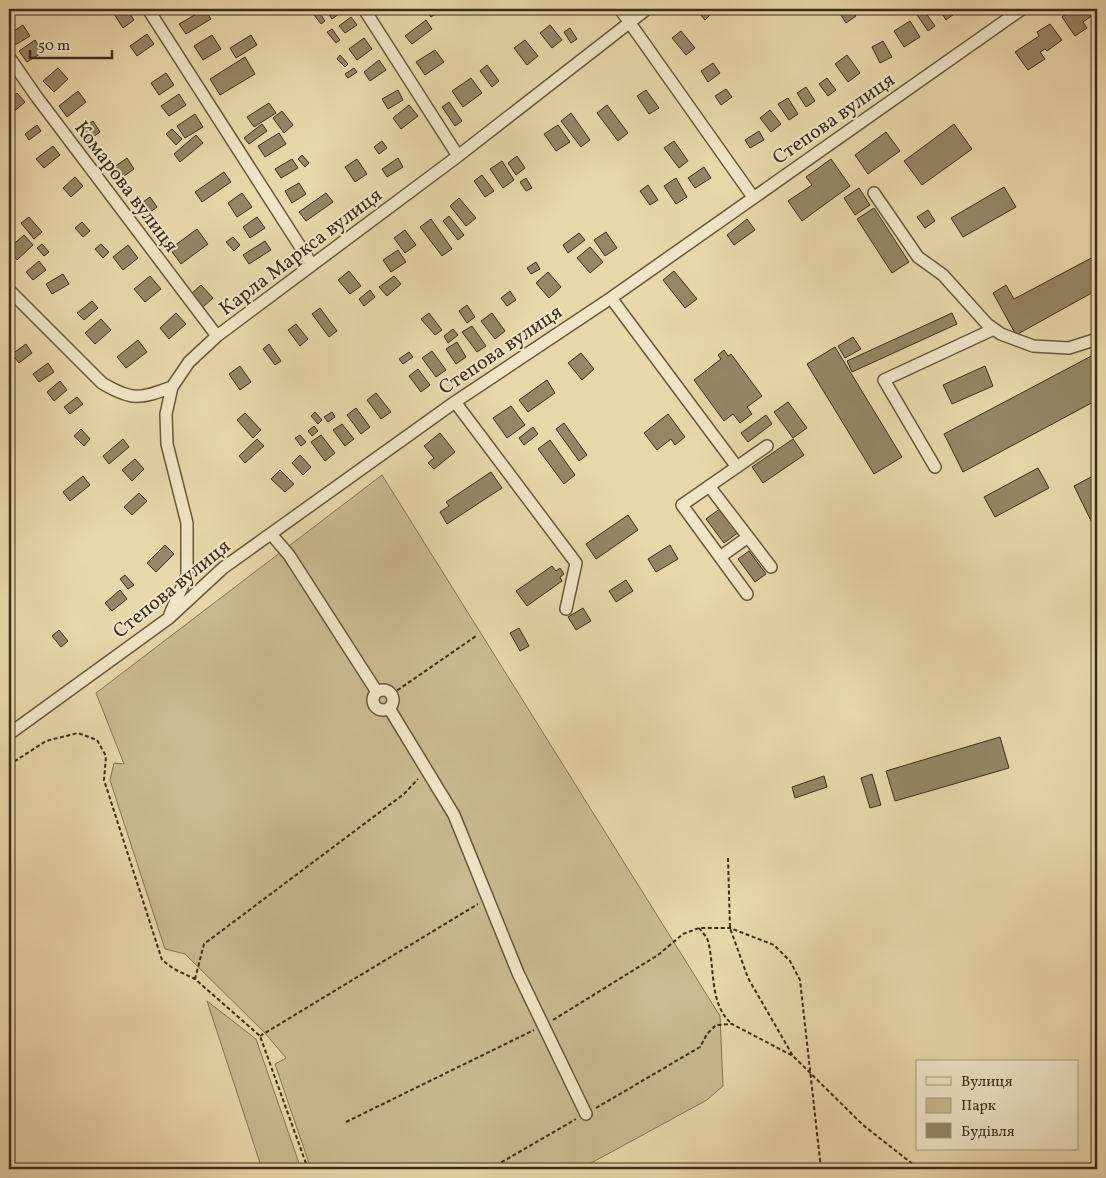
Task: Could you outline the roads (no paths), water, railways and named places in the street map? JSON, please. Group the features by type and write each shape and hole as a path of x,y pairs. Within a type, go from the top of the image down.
{"street":[{"path":"148,9 312,265"},
{"path":"364,9 458,156"},
{"path":"620,9 753,197"},
{"name":"Карла Маркса вулиця","path":"169,618 187,576 187,523 167,444 166,414 172,387 189,362 217,336 458,156 629,21 647,9"},
{"name":"Степова вулиця","path":"9,734 169,618 223,568 455,402 611,298 1022,9"},
{"name":"Комарова вулиця","path":"9,57 36,96 217,336"},
{"path":"874,193 918,257 943,275 1001,334 1033,346 1069,348 1097,339"},
{"path":"9,290 102,383 118,393 135,398 172,387"},
{"path":"611,298 737,467"},
{"path":"935,468 884,380 994,329"},
{"path":"455,402 576,562 566,609"},
{"path":"747,594 682,505 767,446"},
{"path":"710,486 771,567"},
{"path":"272,534 289,555 377,692"},
{"path":"720,557 748,537"},
{"path":"385,690 392,694 393,702 389,708 382,710 375,706 373,698 377,692 385,690"},
{"path":"389,708 454,814 542,1026 586,1114"}]}
